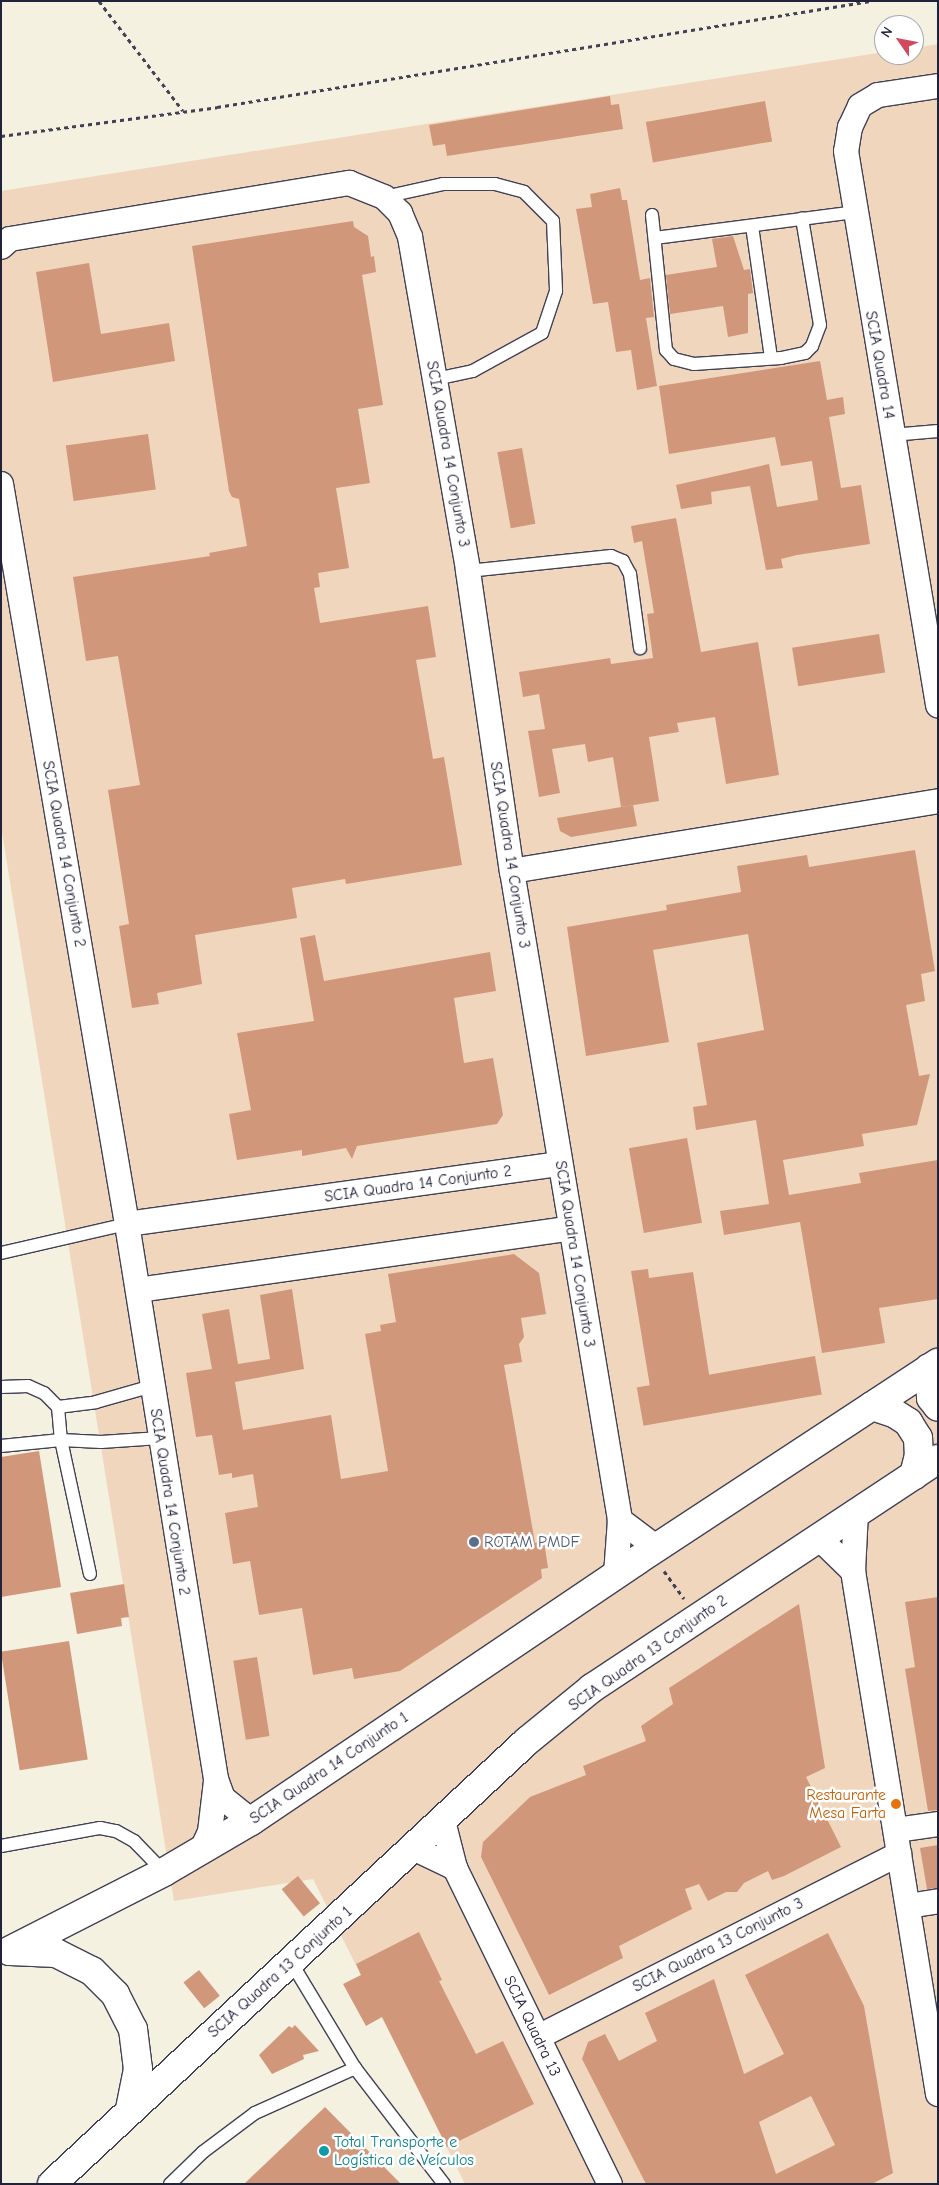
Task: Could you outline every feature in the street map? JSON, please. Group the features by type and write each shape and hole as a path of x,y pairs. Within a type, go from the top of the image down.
{"main road":[{"path":"640,1559 933,1365"},
{"path":"933,1365 931,1398 938,1407"},
{"path":"872,1406 894,1413 908,1422 918,1438 919,1454 914,1475"},
{"name":"SCIA Quadra 13 Conjunto 2","path":"428,1834 527,1741 592,1688 938,1459"},
{"name":"SCIA Quadra 14 Conjunto 1","path":"5,1952 164,1872 251,1821 640,1559"},
{"name":"SCIA Quadra 13 Conjunto 1","path":"52,2184 130,2109 428,1834"},
{"path":"5,1952 56,1953 92,1971 115,1994 134,2029 138,2069 130,2109"}],"street":[{"name":"SCIA Quadra 14","path":"938,86 878,95 860,106 850,127 846,151 854,212 938,705"},
{"path":"1,247 10,239 348,183 384,196"},
{"name":"SCIA Quadra 14 Conjunto 3","path":"384,196 400,213 410,237 468,571 512,871 620,1520 640,1559"},
{"name":"SCIA Quadra 14 Conjunto 2","path":"1,484 138,1290 160,1438 216,1779"},
{"path":"512,871 938,801"},
{"name":"SCIA Quadra 14 Conjunto 2","path":"127,1224 560,1164"},
{"path":"138,1290 571,1228"},
{"path":"620,1520 640,1559"},
{"path":"836,1525 854,1571"},
{"path":"836,1525 854,1571 938,2094"},
{"path":"216,1779 222,1798 251,1821"},
{"path":"202,1849 210,1832 216,1779"},
{"path":"896,1830 938,1824"},
{"path":"428,1834 455,1868"},
{"name":"SCIA Quadra 13","path":"428,1834 455,1868 610,2184"},
{"name":"SCIA Quadra 13 Conjunto 3","path":"538,2037 899,1854"},
{"path":"908,1906 938,1901"}],"lane":[{"path":"384,196 443,184 495,184 524,192 554,221 556,292 542,333 473,371 435,379"},
{"path":"655,238 854,212"},
{"path":"652,215 666,350 674,359 694,364 771,358 805,353 818,337 818,310 802,219"},
{"path":"752,226 771,358"},
{"path":"892,435 938,431"},
{"path":"468,571 612,556 622,561 630,574 640,648"},
{"path":"1,1253 127,1224"},
{"path":"1,1387 28,1386 44,1393 58,1407 61,1440 90,1574"},
{"path":"58,1407 96,1402 152,1386"},
{"path":"1,1446 61,1440 101,1442 160,1438"},
{"path":"1,1846 100,1828 116,1831 134,1841 164,1872"},
{"path":"291,1962 355,2068 444,2184"},
{"path":"170,2184 203,2152 255,2113 355,2068"}],"path":[{"path":"99,1 184,111"},
{"path":"1,136 184,111 870,1"},
{"path":"640,1559 697,1618"}],"shaded area":[{"path":"938,44 938,2184 465,2184 313,1879 174,1901 1,826 1,191 874,54 874,65 924,65 924,46"}],"building":[{"path":"610,96 611,105 619,104 623,129 447,156 445,144 433,146 429,125"},
{"path":"765,101 772,141 653,162 646,122"},
{"path":"620,188 622,200 627,200 640,280 650,278 654,317 646,318 657,386 637,390 631,350 616,352 608,302 593,304 576,209 592,207 590,194"},
{"path":"353,221 354,227 368,236 371,257 374,256 376,272 362,275 383,405 358,409 370,483 336,488 349,568 318,573 320,587 314,588 320,623 428,606 436,657 416,660 433,759 444,757 462,865 346,884 345,879 292,888 297,918 195,935 202,984 157,993 159,1004 132,1008 119,926 129,924 108,790 140,785 118,656 86,661 73,577 210,556 209,553 247,546 239,499 232,497 229,491 192,246"},
{"path":"733,236 744,270 750,269 753,293 748,294 748,333 728,337 723,306 670,314 666,275 717,267 712,239"},
{"path":"89,263 101,334 169,323 175,361 53,382 36,272"},
{"path":"820,361 827,400 843,397 845,414 829,417 841,488 861,485 870,544 781,559 783,568 766,570 750,486 711,492 712,504 681,509 676,485 769,464 777,507 818,500 812,461 781,466 775,437 669,454 659,386"},
{"path":"148,434 156,489 74,501 66,446"},
{"path":"522,448 535,524 511,528 497,452"},
{"path":"676,518 701,652 758,642 779,775 726,784 715,717 677,723 679,732 649,737 659,801 621,807 613,757 588,762 585,744 552,749 560,793 539,797 528,731 545,729 539,694 523,697 519,672 610,658 611,664 653,658 647,614 654,613 642,541 634,543 631,526"},
{"path":"879,634 885,673 798,686 792,648"},
{"path":"633,805 637,826 571,837 560,831 557,818"},
{"path":"915,850 935,971 921,974 925,1001 906,1005 919,1076 930,1074 917,1125 862,1134 864,1146 783,1160 789,1195 861,1183 859,1173 938,1160 938,1299 879,1308 885,1343 822,1353 800,1222 724,1235 720,1211 769,1204 756,1120 696,1130 693,1107 707,1105 697,1043 764,1030 748,934 653,950 669,1042 586,1056 567,927 667,910 666,905 741,892 737,866 807,855 809,867"},
{"path":"315,935 324,981 490,952 496,991 454,998 464,1063 493,1058 503,1115 497,1124 357,1146 352,1159 346,1148 302,1156 302,1150 237,1160 229,1114 251,1110 237,1033 314,1021 300,938"},
{"path":"687,1138 702,1223 644,1233 629,1148"},
{"path":"514,1254 539,1273 546,1314 521,1318 524,1337 519,1344 522,1362 504,1365 535,1543 544,1541 548,1568 541,1569 542,1578 400,1671 354,1679 352,1668 313,1675 302,1608 259,1615 250,1561 233,1564 225,1513 258,1507 253,1474 232,1478 232,1473 219,1475 212,1435 196,1437 186,1373 212,1369 202,1314 229,1309 238,1364 270,1359 260,1295 292,1289 304,1369 235,1382 243,1430 331,1415 341,1479 388,1471 365,1334 381,1331 380,1325 396,1322 388,1274"},
{"path":"648,1269 649,1278 693,1272 712,1393 653,1405 631,1271"},
{"path":"815,1356 822,1394 644,1426 637,1387"},
{"path":"39,1451 61,1587 1,1597 1,1457"},
{"path":"124,1584 129,1617 121,1618 122,1626 77,1634 70,1593"},
{"path":"938,1597 938,1810 928,1811 905,1669 915,1667 905,1602"},
{"path":"799,1604 825,1768 806,1777 841,1847 784,1876 772,1880 768,1871 744,1883 737,1892 726,1892 708,1901 699,1884 685,1889 692,1909 619,1946 623,1958 549,1995 481,1857 483,1842 530,1797 586,1775 583,1766 646,1741 641,1726 673,1704 669,1688"},
{"path":"69,1641 88,1760 20,1770 1,1652"},
{"path":"257,1657 270,1736 246,1740 233,1661"},
{"path":"938,1845 938,1888 927,1889 920,1848"},
{"path":"298,1876 320,1903 304,1916 282,1889"},
{"path":"419,1932 442,1980 439,1981 476,2054 503,2041 534,2104 447,2147 382,2017 366,2026 343,1984 361,1975 356,1964"},
{"path":"828,1933 864,2006 893,2173 872,2184 646,2184 582,2059 588,2042 605,2034 619,2061 657,2041 645,2013 714,1979 744,2074 784,2054 745,1975","holes":["811,2096 835,2145 776,2174 759,2122"]},
{"path":"199,1970 220,1996 204,2008 183,1983"},
{"path":"295,2025 319,2051 303,2055 304,2059 272,2074 259,2055 289,2026 292,2028"},
{"name":"Total Transporte e Logística de Veículos","path":"325,2107 401,2184 244,2184"}],"place":[{"name":"ROTAM PMDF","path":"474,1542"},
{"name":"Restaurante Mesa Farta","path":"896,1804"},
{"name":"Total Transporte e Logística de Veículos","path":"324,2151"}]}
